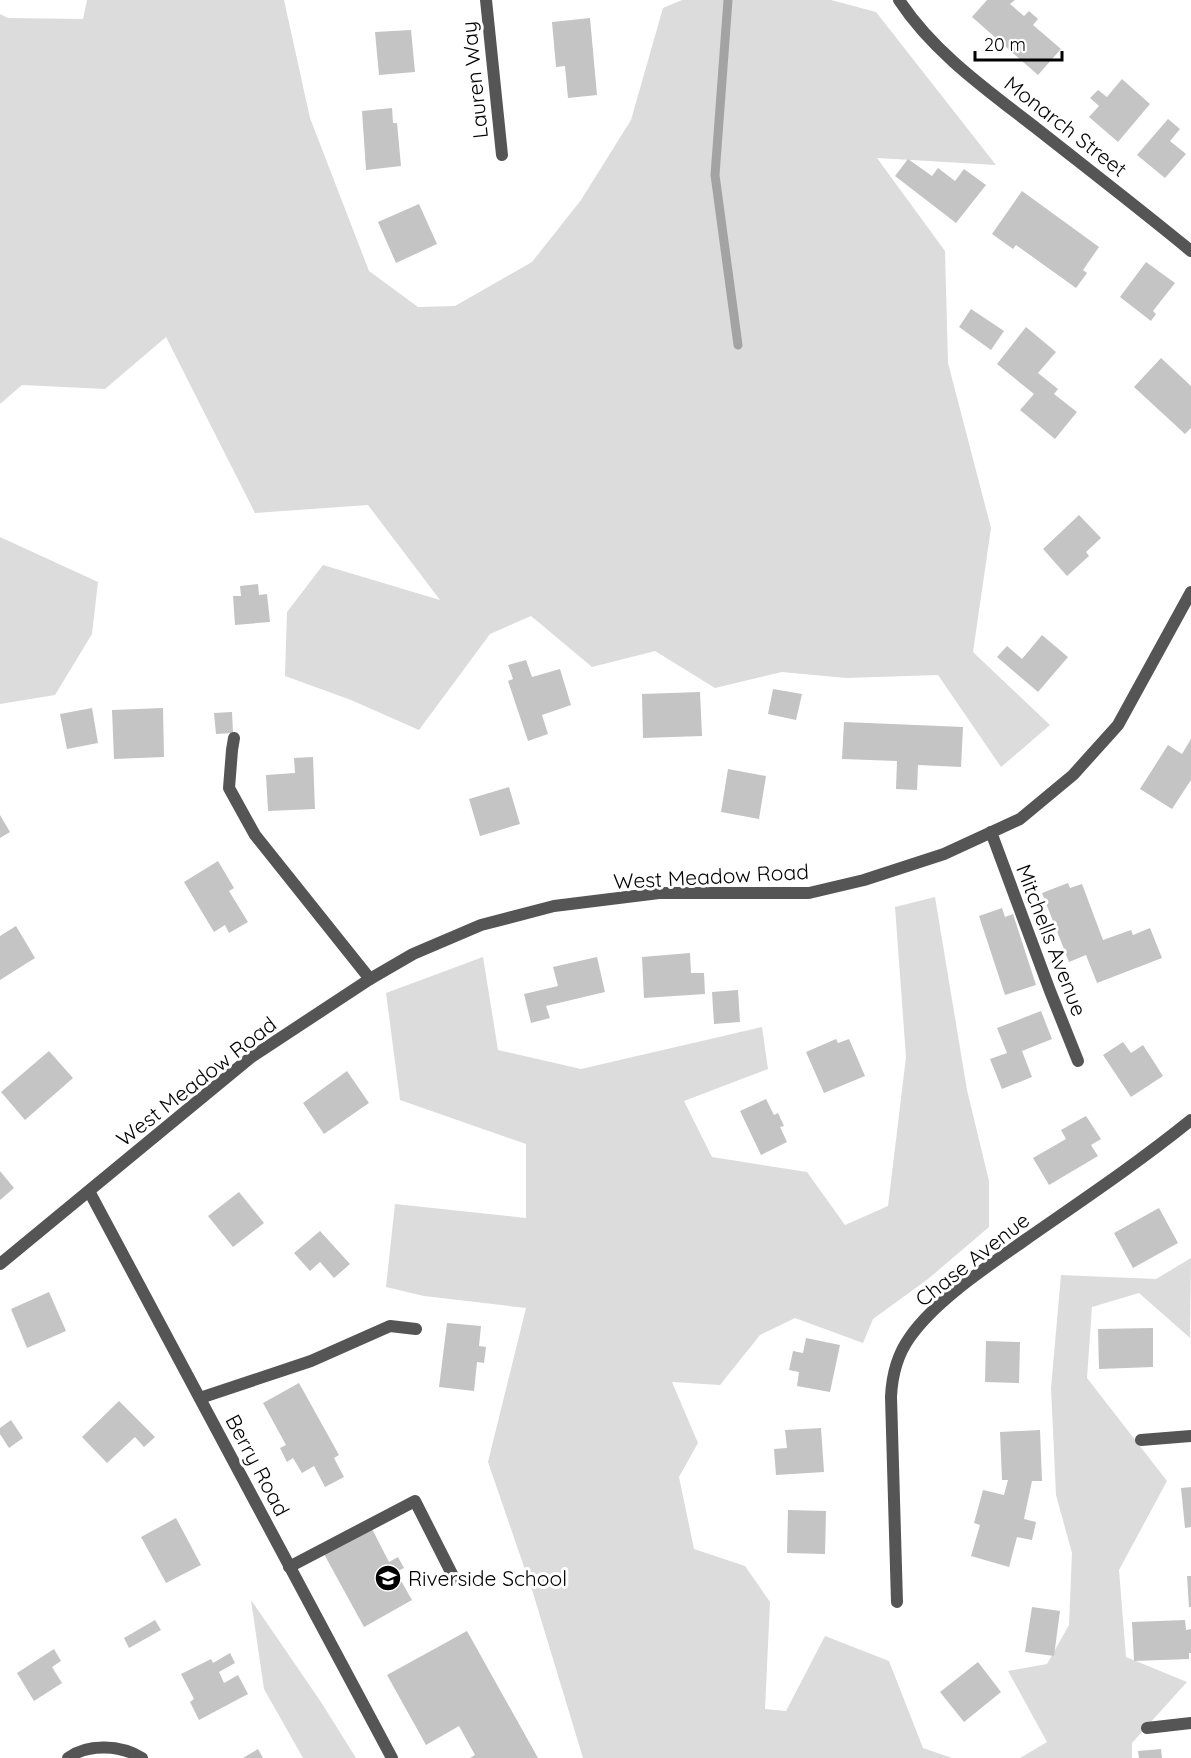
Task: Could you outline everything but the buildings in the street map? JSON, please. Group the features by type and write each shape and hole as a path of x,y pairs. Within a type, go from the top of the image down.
{"street":[{"name":"Lauren Way","path":"486,0 502,155"},
{"name":"Monarch Street","path":"899,0 915,25 950,58 1191,251"},
{"name":"West Meadow Road","path":"0,1264 250,1058 370,979 413,954 481,925 554,906 659,893 809,893 874,877 944,854 1020,819 1073,775 1118,725 1191,592"},
{"path":"234,738 229,788 255,835 370,979"},
{"name":"Mitchells Avenue","path":"991,832 1078,1061"},
{"name":"Chase Avenue","path":"897,1602 891,1397 895,1366 901,1351 920,1324 962,1286 1138,1161 1191,1120"},
{"name":"Berry Road","path":"89,1191 392,1758"},
{"path":"200,1398 312,1361 390,1326 416,1329"},
{"path":"1141,1440 1191,1436"},
{"path":"290,1567 415,1501 454,1578"},
{"path":"1147,1728 1191,1723"},
{"path":"68,1758 93,1748 118,1749 142,1758"}],"shaded area":[{"path":"87,0 284,0 310,118 369,271 418,307 455,306 532,262 581,200 631,120 663,8 682,0 831,0 876,12 996,165 877,158 945,251 948,363 991,528 973,652 1050,725 1001,767 938,675 846,678 782,672 715,688 655,651 592,667 531,616 490,634 419,730 351,700 285,676 287,612 323,565 440,600 368,505 255,513 166,337 105,389 22,385 0,404 0,14 8,18 83,19"},
{"path":"0,537 98,582 92,634 55,695 0,704"},
{"path":"935,897 967,1090 989,1181 989,1227 928,1279 873,1319 863,1343 795,1318 760,1335 720,1385 672,1382 698,1443 679,1477 694,1549 745,1566 770,1602 765,1709 786,1711 825,1636 889,1661 923,1748 952,1758 583,1758 533,1593 488,1462 526,1308 424,1296 386,1287 395,1204 526,1218 526,1144 400,1100 386,993 483,957 498,1050 581,1069 762,1027 768,1069 684,1101 712,1157 807,1172 845,1225 888,1206 906,1057 895,907"},
{"path":"1191,1258 1190,1338 1139,1293 1092,1307 1087,1378 1167,1481 1119,1570 1126,1657 1187,1682 1132,1743 1132,1758 1020,1758 1047,1742 1008,1671 1047,1664 1069,1625 1072,1553 1056,1495 1051,1388 1061,1275 1156,1279"},
{"path":"251,1600 321,1702 356,1758 303,1758 264,1689"}],"waterway":[{"path":"728,0 715,175 738,345"}],"place":[{"name":"Riverside School","path":"388,1578"}]}
